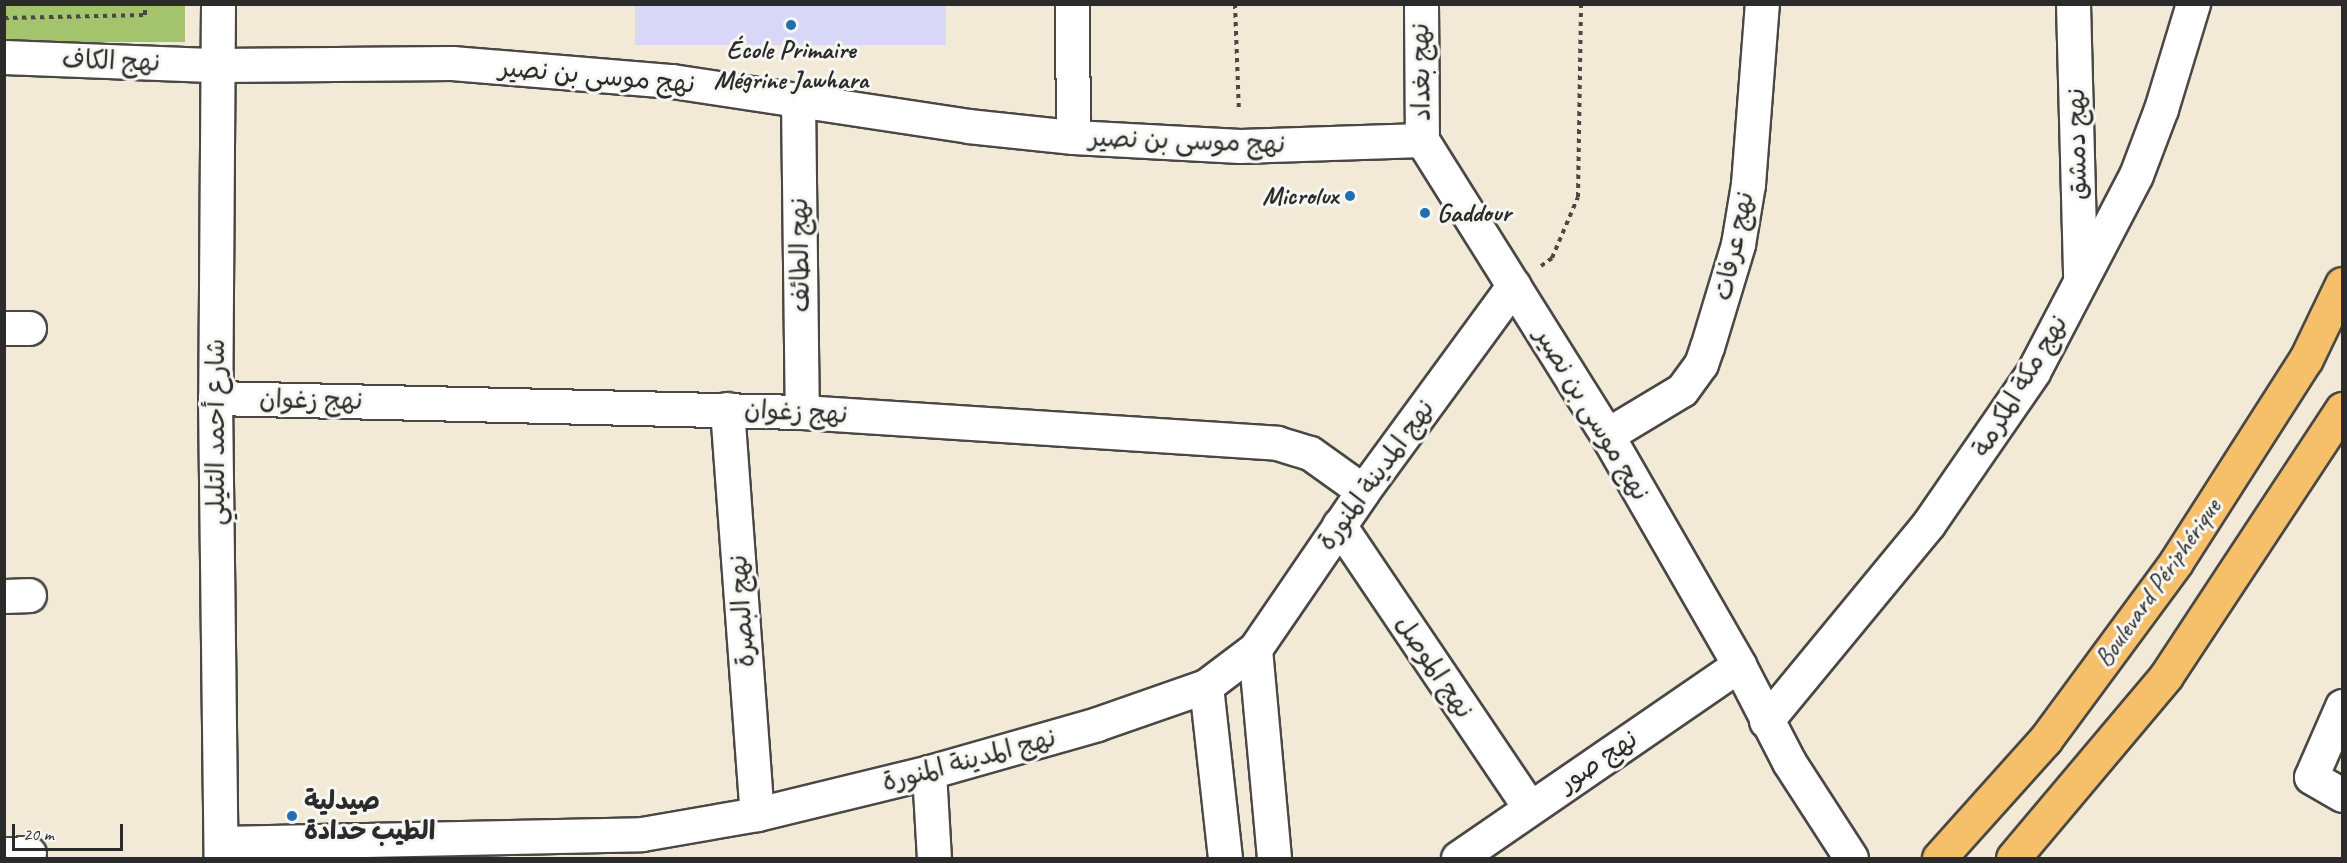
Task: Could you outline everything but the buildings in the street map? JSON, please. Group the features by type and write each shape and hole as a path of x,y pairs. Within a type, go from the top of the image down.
{"highway":[{"name":"Boulevard Périphérique","path":"1939,858 2046,740 2176,562 2306,359 2343,284"},
{"path":"2013,858 2166,676 2343,409"}],"street":[{"name":"شارع أحمد التليلي","path":"218,4 215,398 221,851"},
{"path":"1072,4 1073,137"},
{"name":"نهج بغداد","path":"1421,4 1422,140"},
{"name":"نهج عرفات","path":"1607,435 1682,390 1701,364 1738,244 1748,184 1762,4"},
{"name":"نهج دمشق","path":"2073,4 2080,284"},
{"name":"نهج مكة المكرمة","path":"1766,721 1876,591 1982,451 2033,372 2136,176 2162,109 2193,4"},
{"name":"نهج الكاف","path":"4,57 217,65"},
{"name":"نهج موسى بن نصير","path":"217,65 452,63 672,81 968,126 1073,137 1240,146 1422,140 1607,435 1739,665 1766,721 1798,776 1851,858"},
{"name":"نهج الطائف","path":"798,99 802,412"},
{"name":"نهج المدينة المنورة","path":"221,851 642,846 757,814 929,772 1097,724 1206,686 1254,649 1363,491 1514,285"},
{"name":"نهج زغوان","path":"215,398 727,408 1277,443 1310,453 1363,491"},
{"name":"نهج البصرة","path":"727,408 757,814"},
{"name":"نهج الموصل","path":"1339,525 1530,808"},
{"path":"1254,649 1274,858"},
{"name":"نهج صور","path":"1480,853 1530,808 1739,665"},
{"path":"1206,686 1225,858"},
{"path":"2343,706 2311,777 2343,795"},
{"path":"929,772 934,858"}],"path":[{"path":"4,18 145,15 145,4"},
{"path":"1235,4 1240,146"},
{"path":"1514,285 1552,258 1578,197 1581,4"}],"shaded area":[{"name":"École Primaire Mégrine Jawhara","path":"635,5 946,5 946,45 635,45"}],"green space":[{"path":"4,5 185,5 185,42 4,42"}],"place":[{"name":"École Primaire Mégrine Jawhara","path":"791,25"},
{"name":"Microlux","path":"1350,196"},
{"name":"Gaddour","path":"1425,213"},
{"name":"صيدلية الطيب حدادة","path":"292,816"}]}
